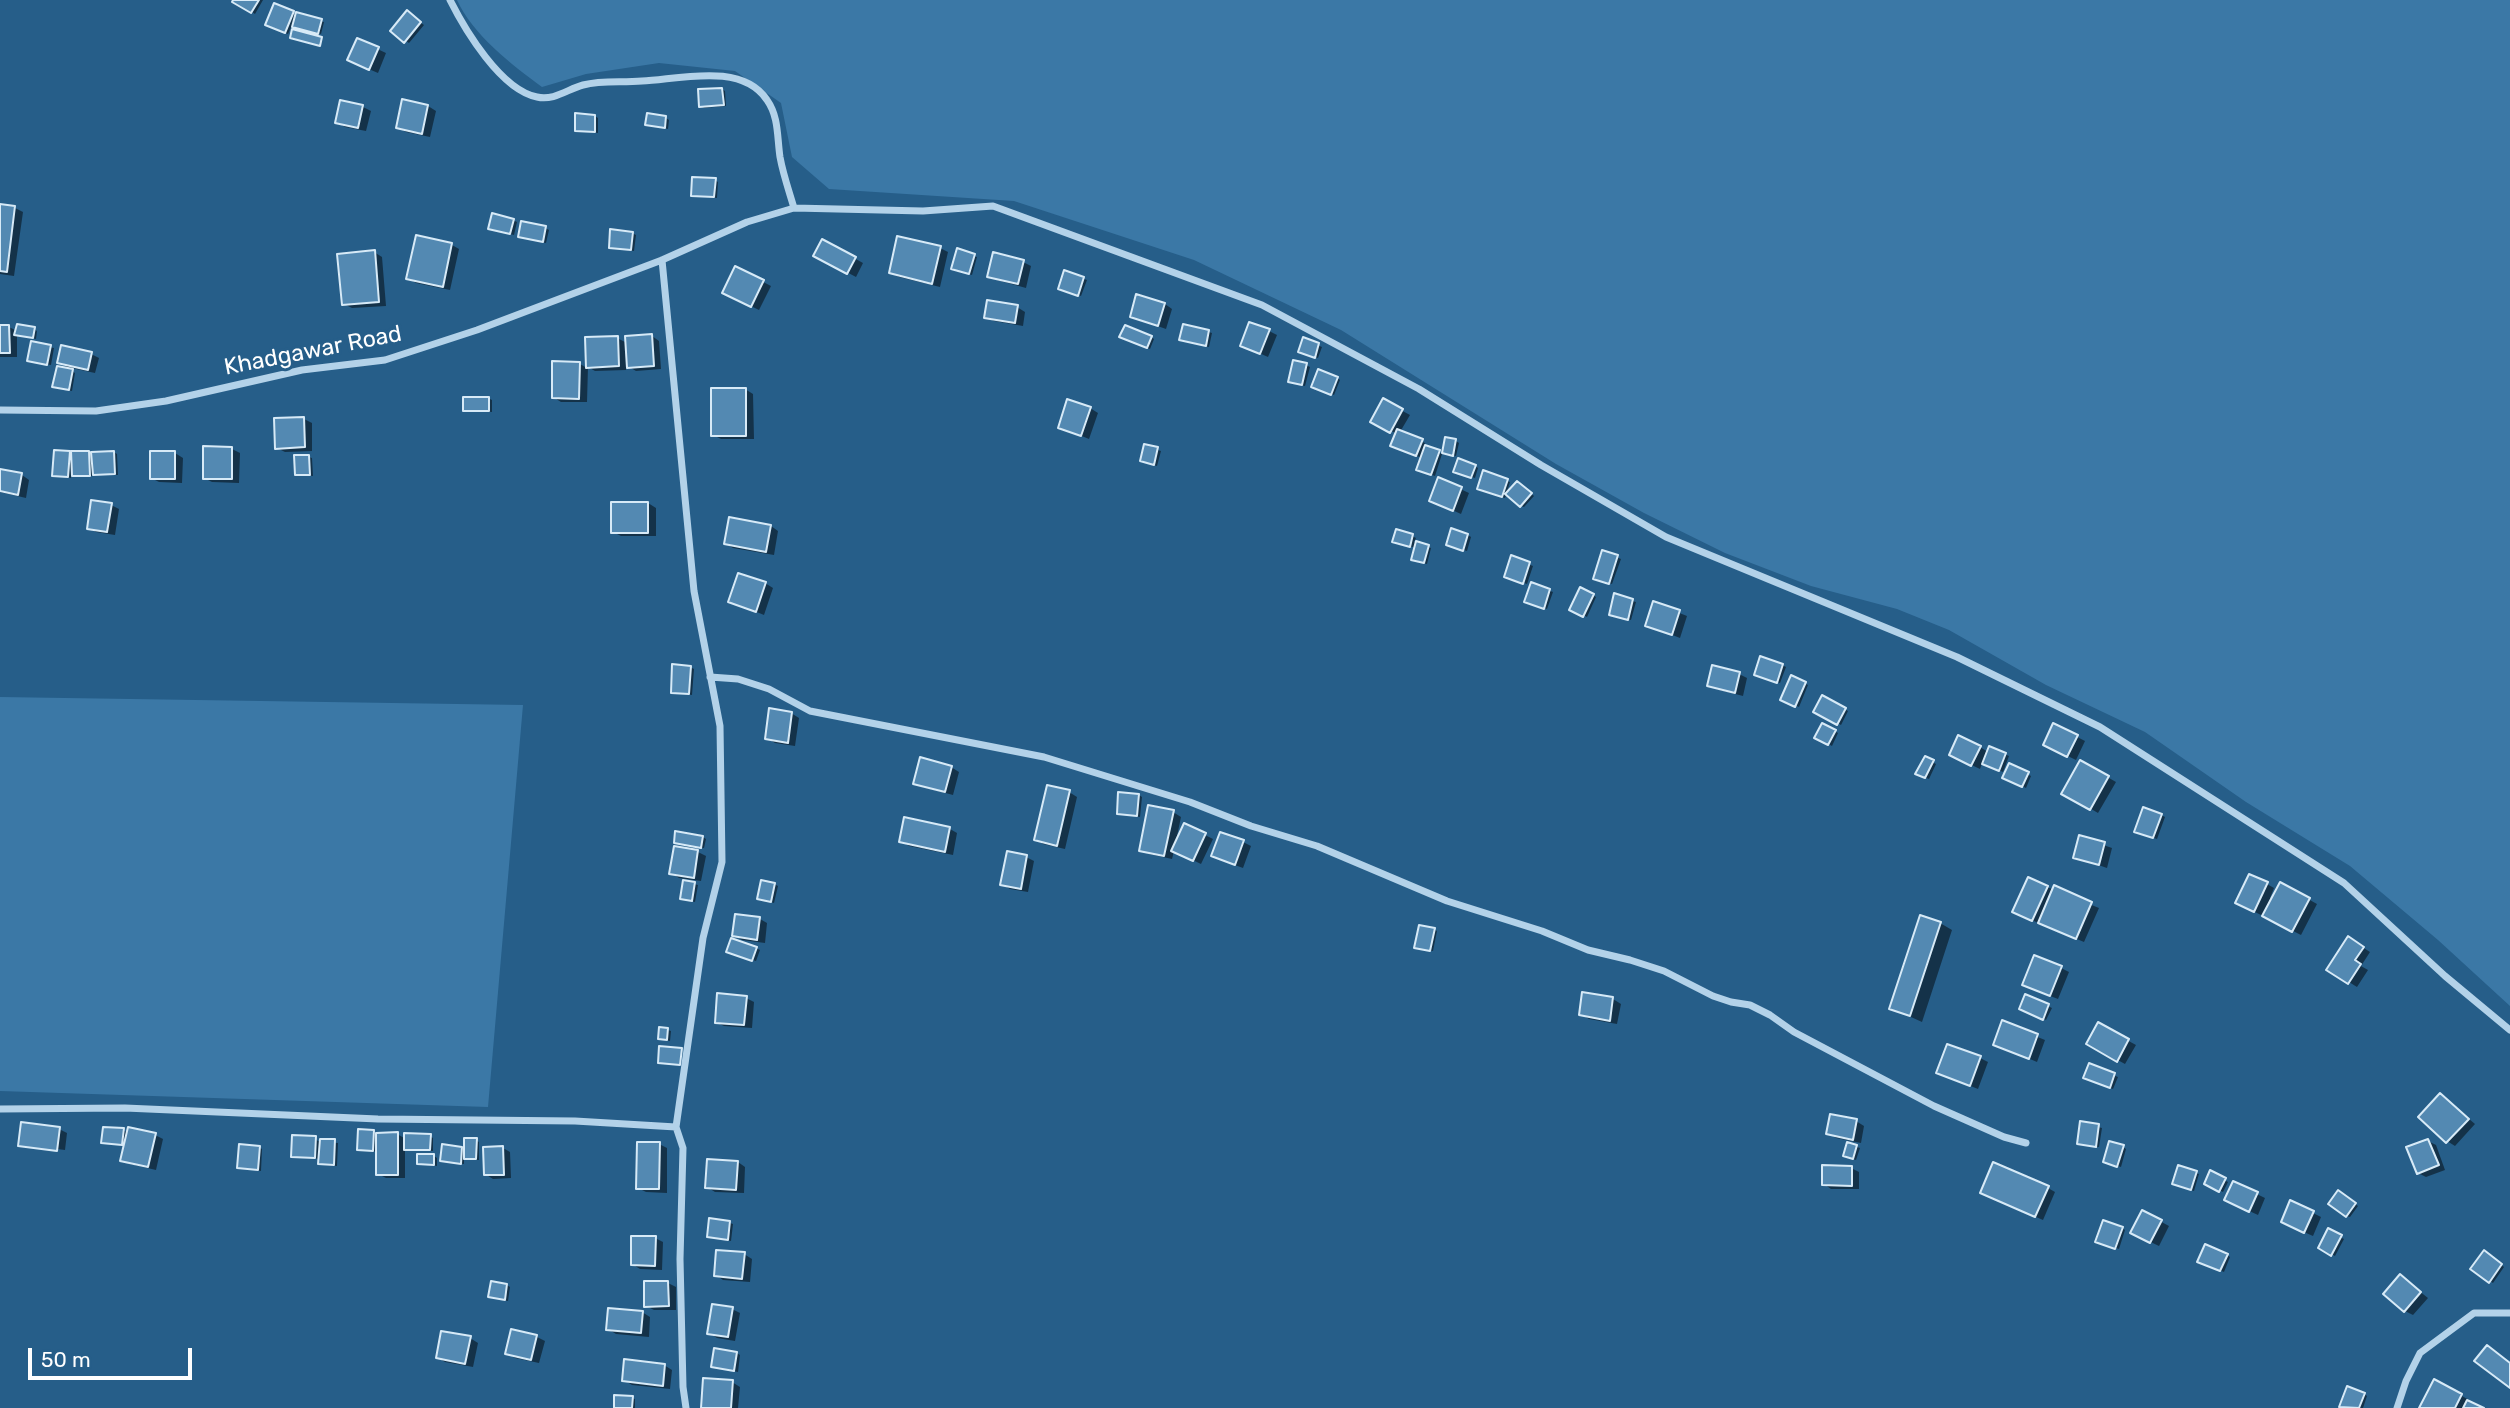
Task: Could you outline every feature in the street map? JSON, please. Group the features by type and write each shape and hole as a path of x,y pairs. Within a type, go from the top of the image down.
{"street":[{"path":"450,0 473,41 499,71 520,90 538,98 557,96 581,86 604,81 639,82 696,76 730,77 757,86 776,118 780,158 794,208"},
{"name":"Khadgawar Road","path":"0,410 96,411 166,401 302,370 385,360 477,330 662,260 747,222 794,208 923,211 993,206 1262,305 1419,389 1541,465 1666,537 1957,656 2100,727 2344,883 2445,976 2510,1030"},
{"path":"662,260 694,591 720,726 722,862 704,938 676,1127 683,1148 680,1259 683,1387 686,1408"},
{"path":"710,677 748,682 769,689 810,710 1044,757 1190,802 1317,846 1447,901 1542,931 1588,950 1664,971 1713,996 1750,1005 1794,1032 1934,1106 2004,1137 2026,1143"},
{"path":"0,1109 125,1108 378,1119 575,1121 676,1127"},
{"path":"2398,1408 2406,1381 2420,1353 2474,1313 2510,1313"}],"shaded area":[{"path":"457,0 2510,0 2510,1006 2438,940 2350,866 2246,802 2145,732 2046,685 1949,630 1897,609 1811,586 1725,553 1644,513 1556,464 1341,330 1194,260 1014,201 829,189 792,157 781,103 735,71 659,63 586,74 542,87 483,37 472,25"},
{"path":"0,697 523,705 488,1107 0,1091"}],"building":[{"path":"259,0 251,13 232,2"},
{"path":"274,3 294,11 285,33 265,25"},
{"path":"407,10 421,22 404,43 390,31"},
{"path":"296,12 322,19 318,34 292,27"},
{"path":"292,29 322,37 320,46 290,38"},
{"path":"357,38 379,47 369,70 347,60"},
{"path":"722,88 724,105 699,107 698,89"},
{"path":"402,99 428,105 422,134 396,128"},
{"path":"340,100 363,105 358,128 335,123"},
{"path":"575,113 595,115 595,132 575,131"},
{"path":"647,113 666,116 665,128 645,125"},
{"path":"692,177 716,178 714,197 691,196"},
{"path":"0,204 15,206 7,272 0,271"},
{"path":"492,213 514,219 510,234 488,229"},
{"path":"521,221 546,226 543,242 518,237"},
{"path":"610,229 633,232 631,250 609,248"},
{"path":"416,235 452,243 443,287 406,279"},
{"path":"897,236 941,246 932,284 889,273"},
{"path":"822,239 856,257 847,274 813,256"},
{"path":"957,248 975,254 969,274 951,269"},
{"path":"375,250 379,302 342,305 337,254"},
{"path":"993,252 1024,260 1018,284 987,277"},
{"path":"735,266 764,280 751,307 722,293"},
{"path":"1064,270 1084,277 1078,296 1058,289"},
{"path":"1136,294 1165,303 1158,326 1130,317"},
{"path":"987,300 1018,305 1015,323 984,318"},
{"path":"1249,322 1270,329 1260,354 1240,346"},
{"path":"17,324 35,327 33,338 14,335"},
{"path":"1183,324 1209,330 1206,346 1179,340"},
{"path":"0,325 9,325 10,353 0,353"},
{"path":"1125,325 1152,336 1147,348 1119,337"},
{"path":"652,334 654,366 627,368 625,336"},
{"path":"618,336 619,366 586,368 585,337"},
{"path":"1303,337 1319,343 1315,358 1298,352"},
{"path":"31,341 51,345 47,365 27,361"},
{"path":"61,345 92,352 88,370 57,363"},
{"path":"1293,360 1307,363 1302,385 1288,382"},
{"path":"552,361 580,362 579,399 552,398"},
{"path":"57,366 73,369 69,390 52,387"},
{"path":"1318,369 1338,377 1331,395 1311,387"},
{"path":"711,388 746,388 746,436 711,436"},
{"path":"463,397 489,397 489,411 463,411"},
{"path":"1383,398 1403,409 1390,433 1370,422"},
{"path":"1067,399 1091,407 1081,436 1058,428"},
{"path":"304,417 305,447 275,449 274,418"},
{"path":"1397,429 1423,439 1416,456 1390,446"},
{"path":"1445,437 1456,439 1453,456 1442,453"},
{"path":"1144,444 1158,447 1154,465 1140,461"},
{"path":"1425,445 1440,450 1431,475 1416,470"},
{"path":"203,446 232,447 232,479 203,479"},
{"path":"54,450 70,451 68,477 52,476"},
{"path":"71,451 89,451 90,476 72,476"},
{"path":"114,451 115,474 93,475 91,452"},
{"path":"150,451 175,451 175,479 150,479"},
{"path":"294,455 309,455 310,475 295,475"},
{"path":"1458,458 1476,465 1471,478 1453,472"},
{"path":"0,469 22,473 18,495 0,491"},
{"path":"1483,470 1508,479 1502,497 1477,489"},
{"path":"1438,477 1462,487 1453,511 1429,501"},
{"path":"1517,481 1532,493 1520,507 1505,494"},
{"path":"91,500 112,503 107,532 87,529"},
{"path":"611,502 648,502 648,533 611,533"},
{"path":"729,517 771,525 766,552 724,544"},
{"path":"1451,528 1468,534 1463,551 1446,545"},
{"path":"1396,529 1413,534 1410,547 1392,542"},
{"path":"1416,541 1429,545 1424,563 1411,560"},
{"path":"1602,550 1618,555 1609,584 1593,579"},
{"path":"1511,555 1530,562 1523,584 1504,577"},
{"path":"738,573 766,582 756,612 728,602"},
{"path":"1531,582 1550,589 1544,609 1524,602"},
{"path":"1580,587 1594,594 1583,617 1569,610"},
{"path":"1614,593 1633,599 1628,620 1609,615"},
{"path":"1653,601 1680,610 1672,635 1645,626"},
{"path":"1760,656 1783,664 1777,683 1754,675"},
{"path":"672,664 691,666 689,694 671,693"},
{"path":"1712,665 1740,672 1735,693 1707,686"},
{"path":"1791,675 1806,682 1795,707 1780,700"},
{"path":"1822,695 1846,708 1837,725 1813,712"},
{"path":"769,708 792,712 788,743 765,739"},
{"path":"1822,723 1836,730 1828,745 1814,738"},
{"path":"2053,723 2078,735 2067,757 2043,745"},
{"path":"1958,735 1981,746 1971,766 1949,755"},
{"path":"1989,746 2006,753 1999,771 1982,764"},
{"path":"1925,756 1934,760 1925,778 1915,774"},
{"path":"920,757 952,766 945,792 913,784"},
{"path":"2080,760 2109,776 2090,810 2061,794"},
{"path":"2009,763 2029,772 2022,787 2002,778"},
{"path":"1047,785 1070,790 1057,846 1034,840"},
{"path":"1118,792 1139,794 1137,816 1117,814"},
{"path":"1148,805 1174,810 1164,856 1139,851"},
{"path":"2143,807 2162,814 2153,838 2134,832"},
{"path":"904,817 950,827 945,852 899,842"},
{"path":"1184,823 1206,833 1193,861 1171,851"},
{"path":"675,831 703,836 701,848 674,843"},
{"path":"1220,832 1244,840 1235,865 1211,856"},
{"path":"2079,835 2105,842 2099,865 2073,858"},
{"path":"674,846 698,850 694,878 669,874"},
{"path":"1007,851 1027,855 1021,889 1000,885"},
{"path":"2249,874 2268,882 2254,912 2235,903"},
{"path":"2028,877 2048,886 2032,921 2012,912"},
{"path":"683,880 695,882 692,901 680,899"},
{"path":"761,880 775,883 771,902 757,899"},
{"path":"2280,882 2310,898 2292,932 2262,916"},
{"path":"2054,885 2092,902 2076,939 2038,923"},
{"path":"735,914 760,917 757,940 732,936"},
{"path":"1920,915 1941,922 1910,1016 1889,1009"},
{"path":"1419,925 1435,928 1430,951 1414,948"},
{"path":"2348,936 2364,947 2355,960 2361,964 2348,984 2326,970"},
{"path":"731,938 757,947 752,961 726,952"},
{"path":"2034,955 2062,966 2050,996 2022,985"},
{"path":"1582,992 1613,997 1610,1021 1579,1015"},
{"path":"717,993 747,996 744,1025 715,1023"},
{"path":"2025,994 2049,1004 2043,1020 2019,1009"},
{"path":"2002,1020 2038,1034 2029,1059 1993,1045"},
{"path":"2098,1022 2129,1039 2117,1062 2086,1044"},
{"path":"659,1027 668,1028 667,1040 658,1039"},
{"path":"1947,1044 1981,1056 1970,1086 1936,1073"},
{"path":"659,1046 682,1048 680,1065 658,1063"},
{"path":"2089,1063 2115,1073 2110,1088 2083,1078"},
{"path":"2440,1093 2469,1119 2446,1143 2418,1117"},
{"path":"1830,1114 1857,1119 1853,1140 1826,1134"},
{"path":"2080,1121 2099,1124 2096,1147 2077,1144"},
{"path":"21,1122 60,1127 57,1151 18,1146"},
{"path":"103,1127 124,1128 122,1145 101,1143"},
{"path":"128,1127 156,1133 148,1167 120,1161"},
{"path":"358,1129 374,1130 373,1151 357,1150"},
{"path":"398,1132 398,1175 376,1175 376,1133"},
{"path":"404,1133 431,1134 430,1150 404,1150"},
{"path":"292,1135 316,1136 315,1158 291,1157"},
{"path":"464,1138 477,1138 476,1159 464,1159"},
{"path":"320,1139 335,1139 334,1165 318,1164"},
{"path":"2428,1139 2439,1165 2417,1174 2406,1147"},
{"path":"2109,1141 2124,1145 2117,1167 2103,1162"},
{"path":"637,1142 660,1142 659,1189 636,1189"},
{"path":"1847,1142 1857,1145 1853,1159 1843,1156"},
{"path":"239,1144 260,1146 258,1170 237,1168"},
{"path":"442,1144 462,1147 461,1164 440,1161"},
{"path":"503,1146 504,1175 484,1175 483,1147"},
{"path":"417,1154 434,1154 434,1165 417,1164"},
{"path":"707,1159 738,1161 736,1190 705,1188"},
{"path":"1993,1162 2049,1186 2035,1217 1980,1193"},
{"path":"1822,1165 1852,1166 1852,1186 1822,1185"},
{"path":"2178,1165 2197,1171 2191,1190 2172,1184"},
{"path":"2210,1170 2226,1178 2219,1192 2204,1184"},
{"path":"2233,1181 2258,1192 2249,1212 2224,1200"},
{"path":"2338,1190 2356,1203 2346,1217 2328,1204"},
{"path":"2290,1200 2314,1211 2304,1233 2281,1222"},
{"path":"2142,1210 2162,1220 2150,1243 2130,1233"},
{"path":"709,1218 730,1221 728,1240 707,1237"},
{"path":"2103,1220 2123,1227 2115,1249 2095,1242"},
{"path":"2328,1228 2342,1235 2331,1256 2318,1248"},
{"path":"631,1236 656,1236 655,1266 631,1265"},
{"path":"2205,1244 2228,1254 2220,1271 2197,1262"},
{"path":"716,1250 745,1252 742,1279 714,1276"},
{"path":"2484,1250 2502,1264 2489,1283 2470,1269"},
{"path":"2400,1274 2421,1292 2404,1312 2383,1294"},
{"path":"491,1281 507,1284 505,1300 488,1297"},
{"path":"644,1281 668,1281 669,1306 644,1307"},
{"path":"712,1304 733,1307 728,1337 707,1334"},
{"path":"608,1308 643,1311 641,1333 606,1330"},
{"path":"511,1329 537,1335 531,1360 505,1354"},
{"path":"441,1331 471,1336 465,1364 436,1358"},
{"path":"2487,1345 2510,1363 2510,1388 2474,1361"},
{"path":"714,1348 737,1352 734,1371 711,1367"},
{"path":"624,1359 665,1364 663,1386 622,1381"},
{"path":"703,1378 733,1380 731,1408 701,1408"},
{"path":"2434,1379 2462,1394 2455,1408 2419,1408"},
{"path":"2347,1386 2365,1393 2359,1408 2339,1407"},
{"path":"614,1395 633,1396 632,1408 614,1408"},
{"path":"2467,1400 2484,1408 2463,1408"}]}
